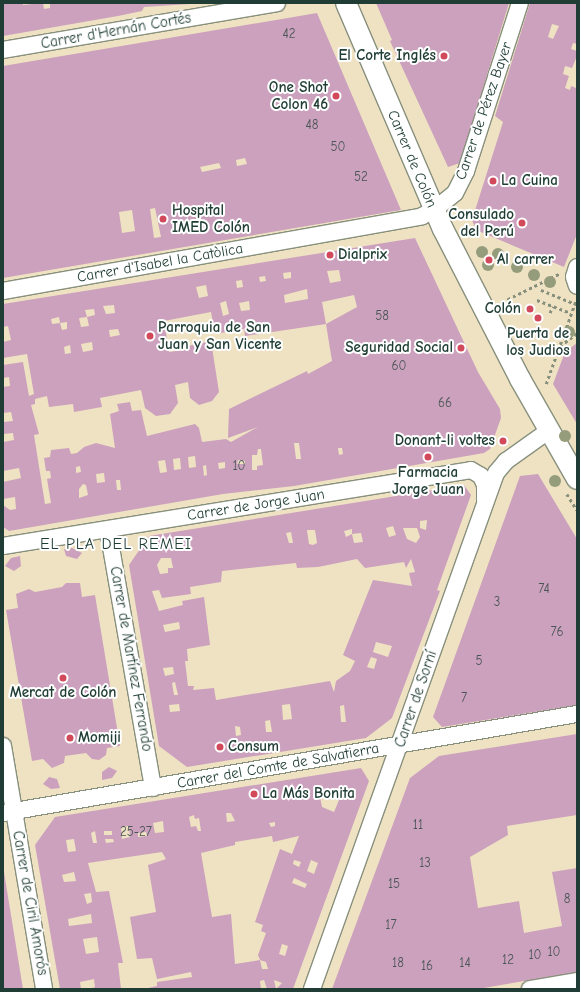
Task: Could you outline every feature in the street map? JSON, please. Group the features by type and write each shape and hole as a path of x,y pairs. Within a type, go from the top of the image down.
{"main road":[{"name":"Carrer de Colón","path":"346,3 434,210 465,275 548,430 577,479"}],"street":[{"name":"Carrer d'Hernán Cortés","path":"3,50 277,3"},
{"name":"Carrer de Pérez Bayer","path":"434,210 455,193 466,171 520,3"},
{"name":"Carrer d'Isabel la Catòlica","path":"3,291 422,216 434,210"},
{"path":"577,267 574,277 577,286"},
{"name":"Carrer de Sorní","path":"312,989 400,746 496,473 506,461 548,430"},
{"name":"Carrer de Jorge Juan","path":"3,546 471,470 481,476 485,485 485,501"},
{"name":"Carrer de Martínez Ferrando","path":"108,530 153,788"},
{"name":"Carrer del Comte de Salvatierra","path":"9,812 400,746 577,714"},
{"name":"Carrer de Ciril Amorós","path":"3,746 9,812 44,989"},
{"path":"530,989 577,981"}],"path":[{"path":"502,302 559,274"},
{"path":"541,290 575,304"},
{"path":"546,384 577,298"},
{"path":"537,300 571,313"},
{"path":"550,313 552,306"},
{"path":"559,346 577,333"}],"building":[{"path":"3,3 23,3 23,5 43,3 44,9 50,8 50,3 190,4 144,7 142,11 118,16 3,36"},
{"name":"El Corte Inglés","path":"376,3 509,3 460,163 448,167 390,41 392,40"},
{"path":"530,3 577,3 577,44 573,43 571,49 577,51 577,56 572,68 565,66 563,74 569,76 565,88 570,90 571,86 576,88 577,85 577,234 564,267 476,230 472,220 503,122 495,116","holes":["552,24 559,26 553,39 548,37"]},
{"path":"317,13 401,210 3,278 3,66","holes":["245,158 247,164 237,166 236,160","219,163 221,168 202,172 200,167","155,208 161,237 154,238 150,209","132,210 135,231 122,233 119,212"]},
{"path":"415,238 478,372 500,409 501,418 490,449 484,453 294,486 223,494 9,531 3,527 3,505 10,510 16,509 15,497 3,499 3,482 21,478 19,468 3,471 3,442 14,440 13,433 3,434 3,422 13,421 11,412 3,413 3,387 10,386 9,377 3,378 3,365 23,362 29,396 34,394 27,354 3,358 3,342 11,340 8,326 3,327 3,304","holes":["339,270 341,281 330,283 327,271","291,272 291,278 284,279 283,273","265,276 266,281 260,282 259,277","242,280 243,287 237,288 236,281","206,285 208,296 199,298 196,287","307,289 308,299 285,303 284,295","354,295 357,307 326,324 322,302","226,301 229,314 223,316 220,303","249,301 250,310 241,311 239,303","114,305 115,313 106,314 103,306","94,309 95,315 87,317 85,310","211,312 215,334 244,329 245,336 326,324 332,361 308,374 307,371 229,409 228,438 258,427 231,442 226,439 202,442 199,428 195,424 147,436 141,410 132,411 130,402 117,404 119,411 110,414 115,448 96,443 84,447 77,453 71,454 69,448 51,450 50,457 44,458 46,471 50,471 51,478 47,479 51,503 45,504 34,435 39,434 31,405 35,404 35,399 47,396 49,407 73,404 74,412 102,407 100,398 141,390 145,408 156,416 170,414 178,403 175,385 188,382 190,398 199,405 212,401 219,392 211,341 183,347 183,350 169,352 164,321","59,317 60,323 52,324 51,319","87,317 89,326 81,327 79,318","67,322 67,329 62,330 60,323","118,329 120,335 110,337 109,330","92,342 93,350 83,352 81,344","70,345 71,353 65,354 64,347","294,443 299,443 301,459 296,459","338,448 342,448 343,454 339,455","258,449 261,449 263,465 257,466 257,470 252,470 252,455 257,455","195,456 196,467 189,468 188,457","180,458 181,469 174,470 173,459","165,460 167,472 160,473 158,461","238,460 245,461 245,464 237,464","225,462 225,468 219,469 218,463","206,465 207,475 204,476 203,466","80,466 81,472 76,473 76,467","104,473 105,482 97,483 96,474","116,480 120,480 121,490 117,490","83,484 86,485 88,495 79,498 79,489"]},
{"path":"577,343 577,424 553,384 565,352"},
{"path":"538,474 577,539 577,705 442,727 433,717 520,476"},
{"path":"464,485 471,495 437,590 440,591 392,718 366,738 187,767 159,746 129,565 149,536","holes":["427,520 426,530 420,528 420,521","393,526 396,535 389,537 386,528","403,528 417,528 420,537 416,543 407,539","352,529 352,534 346,537 344,531","307,530 315,530 317,543 313,545 309,544","291,532 293,543 289,543 286,533","361,533 363,542 354,543 352,534","161,558 171,558 173,568 168,568 168,573 160,574 157,565","357,559 365,568 404,562 406,568 411,559 415,572 409,573 412,586 373,580 343,655 355,661 350,671 336,681 334,692 330,681 216,700 214,688 193,690 194,686 188,686 185,661 188,661 187,649 210,645 204,597 182,601 183,605 159,611 152,591 159,590 162,598 191,594 190,587 221,582 222,571 296,563 297,568 318,567","179,622 180,629 165,632 163,625","376,642 392,646 388,657 373,652","371,657 377,659 374,669 367,667","173,667 174,674 165,676 163,668","175,682 178,695 174,695 172,683","179,704 180,711 170,712 169,705","290,704 292,719 283,720 282,705","344,705 346,722 341,722 340,706","270,720 272,732 266,732 265,721","235,726 240,727 241,735 236,736"]},
{"path":"72,548 82,553 77,559 66,556 64,549"},
{"path":"20,556 21,566 14,571 5,566 11,558"},
{"name":"Mercat de Colón","path":"66,583 80,583 82,597 95,595 120,746 107,748 106,755 99,760 92,759 86,753 65,756 64,763 52,768 43,759 32,761 6,610 18,608 16,594 29,589 35,592 62,587"},
{"path":"577,734 577,815 507,826 508,835 470,857 478,908 519,901 524,933 562,926 552,872 577,868 577,972 478,989 332,989 410,778 439,756"},
{"path":"109,767 117,771 112,778 102,780 102,772"},
{"path":"361,768 369,781 293,989 276,989 267,989 264,980 260,981 261,989 144,989 157,986 157,982 192,977 191,972 157,979 152,958 137,959 130,917 156,912 148,865 166,859 162,852 88,863 96,892 109,891 123,963 118,963 121,989 90,989 95,987 94,979 80,982 81,989 60,989 35,845 55,817","holes":["334,795 339,800 334,812 322,807 320,797","226,813 231,813 235,821 227,822","194,815 195,819 199,818 201,831 198,831 196,826 191,827 189,817","163,821 164,832 155,833 153,823","275,822 275,826 271,827 269,823","129,826 130,837 122,839 121,827","95,831 97,843 93,843 91,833","104,831 112,831 112,835 104,835","146,832 147,836 138,837 138,833","272,836 273,842 299,836 292,854 280,849 255,922 263,925 261,931 266,933 258,955 260,960 235,964 231,914 212,917 201,853 235,845 235,842","74,839 76,851 68,852 66,840","105,839 113,839 114,842 106,843","294,860 301,862 299,867 293,864","311,860 318,863 314,874 307,871","74,872 76,881 64,882 62,875","294,878 307,884 305,888 292,883","91,893 92,902 87,904 84,894","91,914 92,923 69,926 68,919","97,937 99,952 86,954 83,939","282,944 288,946 285,956 279,954","260,960 266,962 268,969 262,969","274,980 282,983 276,989"]},
{"path":"49,777 57,779 60,788 51,789 43,784"},
{"path":"4,872 23,989 3,989"}],"place":[{"name":"El Corte Inglés","path":"444,56"},
{"name":"One Shot Colon 46","path":"336,96"},
{"name":"La Cuina","path":"493,181"},
{"name":"Hospital IMED Colón","path":"163,219"},
{"name":"Consulado del Perú","path":"522,223"},
{"name":"Dialprix","path":"330,255"},
{"name":"Al carrer","path":"489,260"},
{"name":"Colón","path":"530,309"},
{"name":"Puerta de los Judios","path":"538,318"},
{"name":"Parroquia de San Juan y San Vicente","path":"150,336"},
{"name":"Seguridad Social","path":"461,348"},
{"name":"Donant-li voltes","path":"503,441"},
{"name":"Farmacia Jorge Juan","path":"428,457"},
{"name":"Mercat de Colón","path":"63,678"},
{"name":"Momiji","path":"70,738"},
{"name":"Consum","path":"220,747"},
{"name":"La Más Bonita","path":"254,794"}],"district":[{"name":"EL PLA DEL REMEI","path":"116,544"}]}
